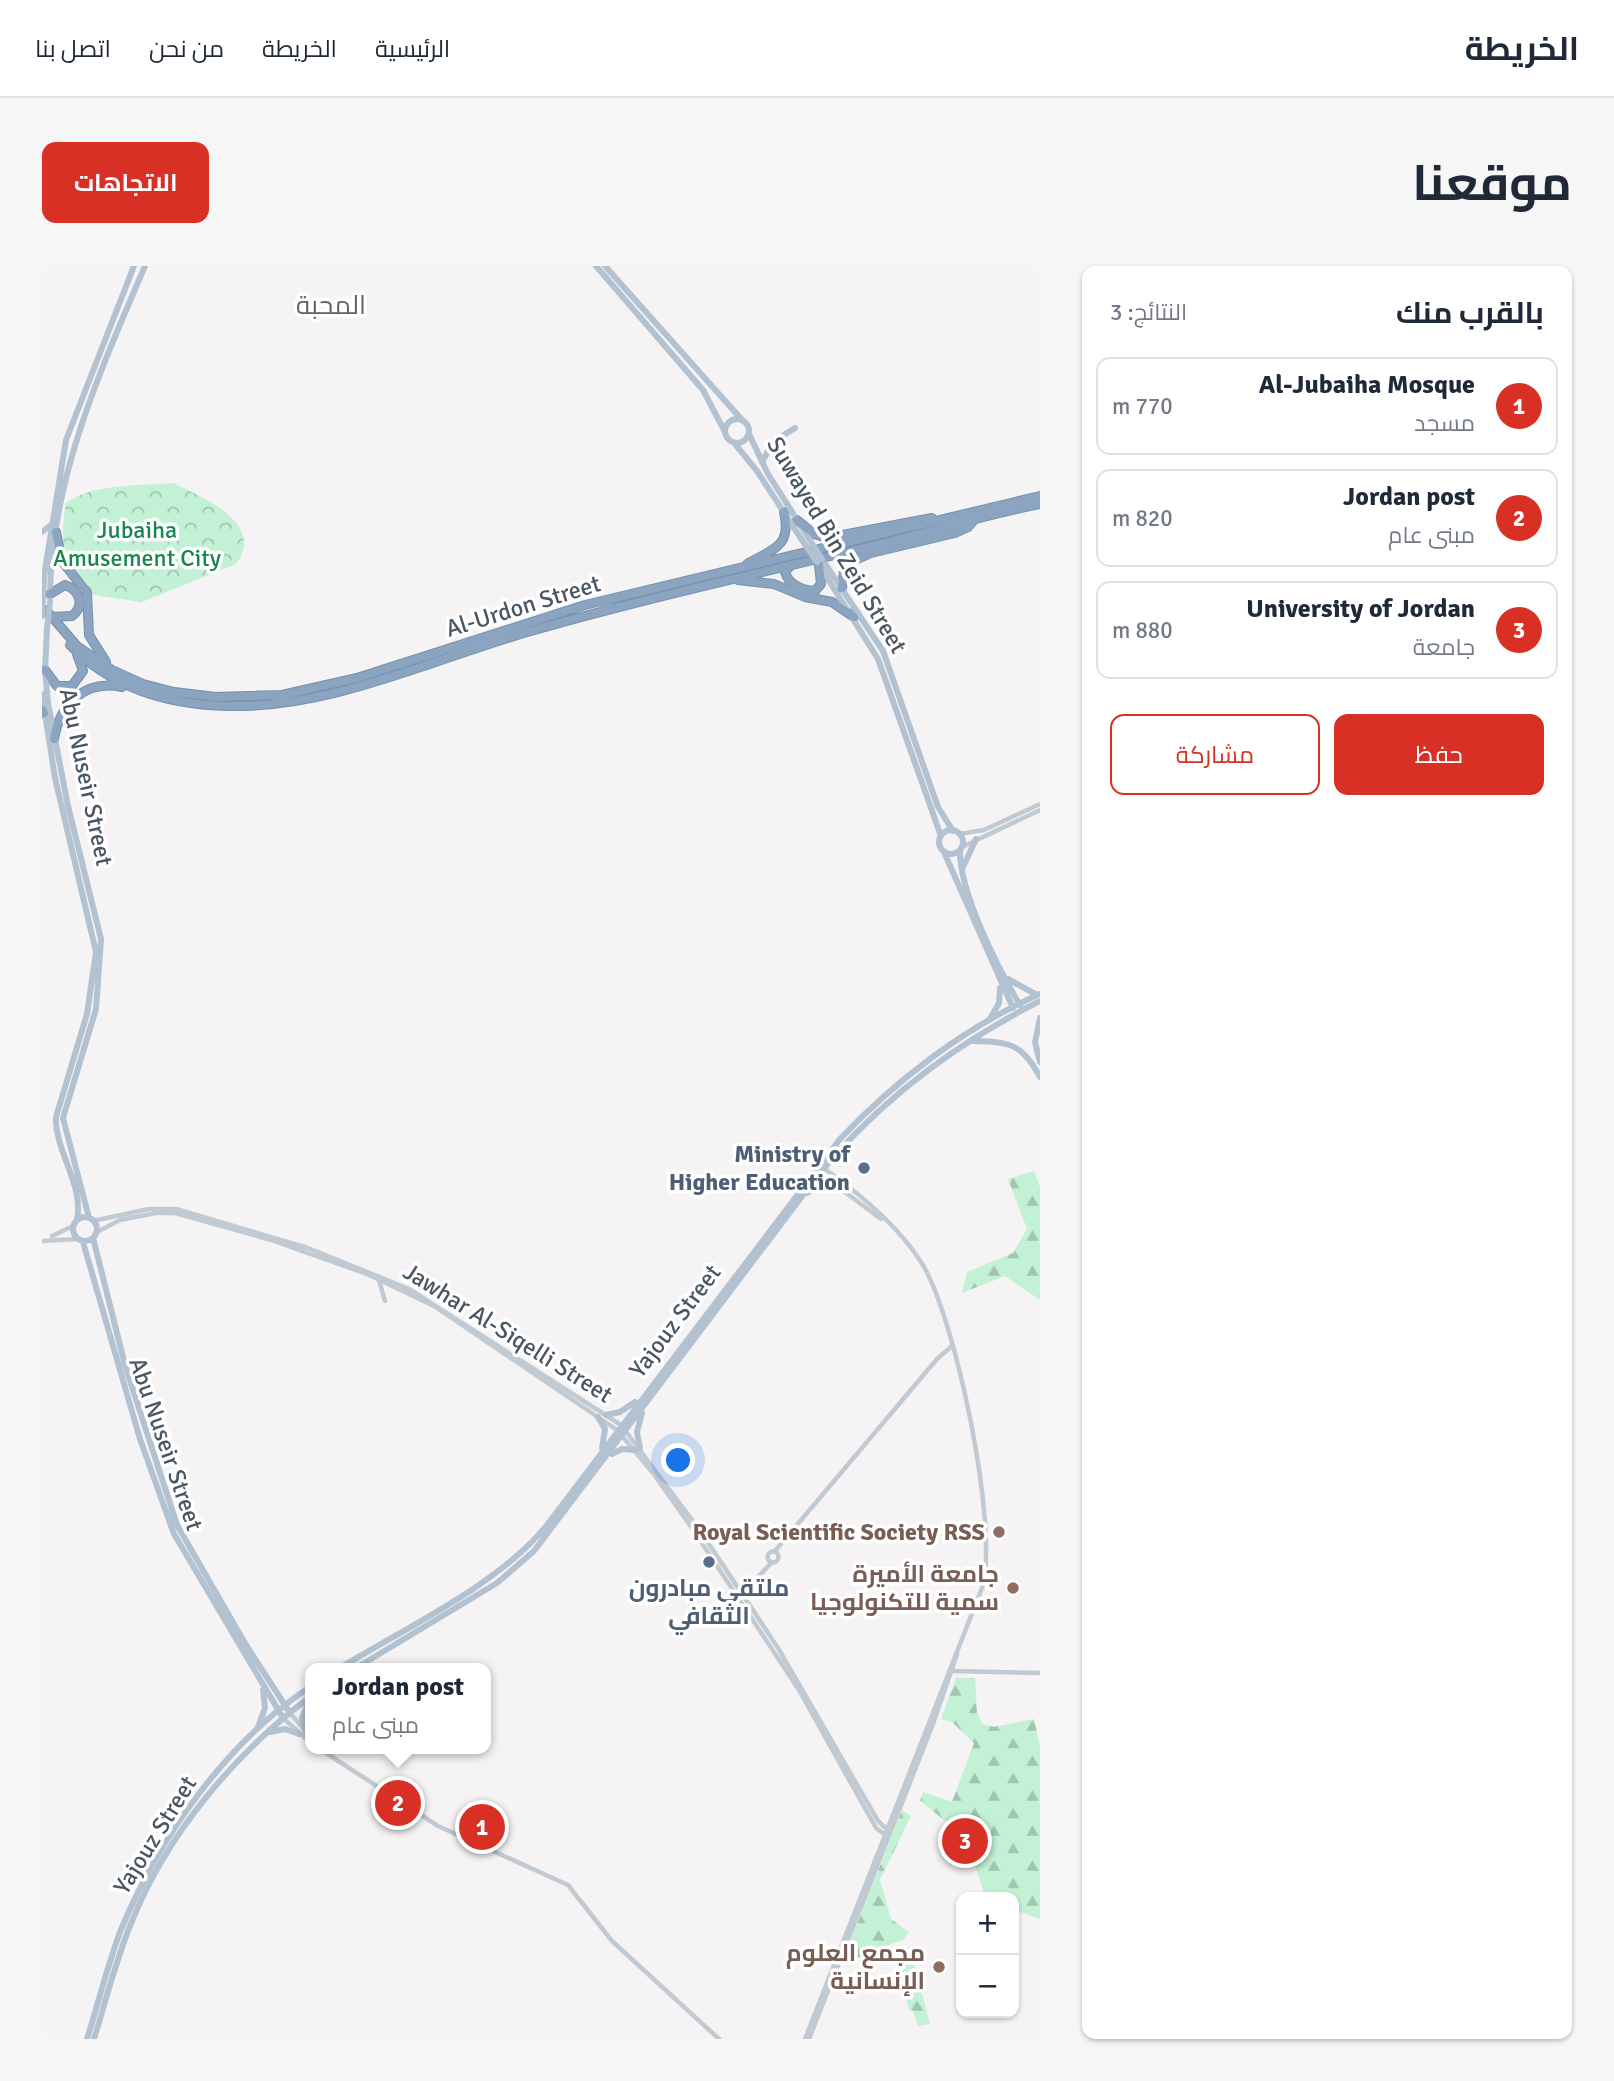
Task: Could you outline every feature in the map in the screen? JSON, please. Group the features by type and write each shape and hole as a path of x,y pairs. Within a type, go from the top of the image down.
{"highway":[{"name":"Al-Urdon Street","path":"44,616 77,646 113,670 143,684 174,692 242,698 282,695 357,677 584,605 1040,496"},
{"name":"Al-Urdon Street","path":"44,616 75,651 107,675 134,689 166,699 215,705 267,704 308,699 355,687 572,619 1040,504"},
{"path":"742,568 782,542 788,528 784,512"},
{"path":"797,520 814,534 827,538 963,514"},
{"path":"842,588 844,571 859,558 955,533 968,527 975,519"},
{"path":"56,532 62,561 87,593 90,639 113,670"},
{"path":"792,565 785,570 788,578 801,588 815,591 821,584 819,562"},
{"path":"732,579 774,584 805,597 832,602 854,617"},
{"path":"44,616 72,616 80,604 76,592 66,585 60,585 47,601"},
{"name":"Al-Urdon Street","path":"44,616 47,601"},
{"path":"45,670 57,687 74,685 83,671 75,651"},
{"path":"54,739 63,711 80,693 106,685 134,689"}],"main road":[{"path":"44,616 44,576 66,440 134,266"},
{"name":"Abu Nuseir Street","path":"145,266 72,452 56,532 47,601 45,670 54,739 102,944 96,1009 63,1118 91,1219 129,1378 177,1525 270,1685 290,1713"},
{"path":"596,266 703,390 727,439 735,444 743,442 749,434 748,426 743,421 729,422 725,432"},
{"name":"Suwayed Bin Zeid Street","path":"605,266 743,421"},
{"path":"110,329 112,336 117,337"},
{"path":"102,344 107,345 110,351"},
{"path":"762,462 773,442 795,428"},
{"name":"Suwayed Bin Zeid Street","path":"749,434 805,538 878,659 941,836"},
{"name":"Suwayed Bin Zeid Street","path":"735,444 805,538"},
{"path":"42,532 47,531 52,523"},
{"name":"Suwayed Bin Zeid Street","path":"819,562 842,588 883,651 940,814 956,832"},
{"name":"Abu Nuseir Street","path":"42,694 61,808 96,948 87,1014 56,1117 57,1129 78,1200 75,1223 133,1417 170,1524 262,1685 284,1718"},
{"path":"1014,1010 1000,974 962,872 961,848 956,832 941,836 940,847 1000,974 1022,1007"},
{"path":"962,872 968,852 976,839"},
{"path":"944,852 951,854 961,848"},
{"path":"1000,974 1019,988 1039,997"},
{"path":"988,1022 1001,997 1000,974"},
{"name":"Yajouz Street","path":"348,1663 486,1580 516,1558 547,1525 819,1169 866,1113 896,1086 988,1022 1039,997"},
{"name":"Yajouz Street","path":"364,1663 515,1568 547,1536 805,1194 819,1169 882,1106 1014,1010"},
{"path":"1040,1018 1035,1041 1040,1077"},
{"path":"968,1041 1009,1044 1036,1059"},
{"path":"805,1194 821,1185 833,1184"},
{"path":"75,1223 91,1219"},
{"path":"80,1240 95,1235"},
{"path":"606,1415 625,1410 645,1394"},
{"path":"605,1460 621,1449 637,1449 637,1432 645,1406"},
{"path":"598,1417 605,1431 602,1450"},
{"path":"255,1732 265,1708 262,1685"},
{"path":"270,1685 284,1695 302,1692"},
{"name":"Yajouz Street","path":"87,2039 117,1940 143,1882 203,1791 255,1732 305,1690"},
{"name":"Yajouz Street","path":"96,2039 131,1922 147,1891 195,1814 234,1765 262,1736 305,1702"},
{"path":"262,1736 278,1730 305,1734 302,1718 305,1711"}],"street":[{"path":"956,832 984,830 1040,807"},
{"path":"961,848 1040,807"},
{"path":"819,1169 833,1184 888,1224"},
{"path":"807,2039 957,1654 982,1588 988,1562 984,1509 957,1363 924,1266 888,1224 849,1187 819,1169"},
{"name":"Jawhar Al-Siqelli Street","path":"91,1219 149,1209 176,1209 340,1259 433,1301 606,1415 619,1428"},
{"name":"Jawhar Al-Siqelli Street","path":"95,1235 120,1220 156,1213 175,1213 279,1242 378,1279 434,1306 598,1417 619,1428"},
{"path":"42,1239 75,1223"},
{"path":"42,1239 80,1240"},
{"path":"378,1279 385,1301"},
{"path":"944,1353 950,1336"},
{"path":"776,1553 944,1353 953,1348"},
{"path":"944,1353 957,1363"},
{"path":"619,1428 742,1594 801,1684 878,1826 881,1846"},
{"path":"637,1449 799,1690 878,1826 888,1834"},
{"path":"742,1594 769,1560 769,1552 776,1553"},
{"path":"769,1560 778,1559 776,1553"},
{"path":"951,1669 968,1672 1040,1672"},
{"path":"807,2039 951,1669"},
{"path":"290,1713 305,1734"},
{"path":"284,1718 305,1734"},
{"path":"328,1754 438,1826 569,1886 612,1941 719,2039"},
{"path":"331,1754 336,1759"},
{"path":"878,1826 890,1824"}],"green space":[{"name":"Jubaiha Amusement City","path":"173,483 199,495 237,524 243,536 243,549 236,564 142,602 93,595 66,553 63,532 66,503 103,489"},
{"path":"1034,1171 1040,1187 1040,1300 1005,1276 962,1293 967,1272 1013,1253 1027,1229 1008,1179"},
{"path":"956,1678 975,1678 977,1713 983,1724 994,1727 1034,1719 1040,1746 1040,1919 1019,1912 1019,1892 983,1892 974,1862 981,1858 971,1841 920,1801 923,1792 952,1802 974,1743 953,1723 941,1719"},
{"path":"902,1810 911,1816 880,1880 891,1919 909,1932 904,1939 845,1963 843,1960"},
{"path":"910,1947 930,2024 918,2026 913,2011 909,2009 894,1953"}],"place":[{"name":"Ministry of Higher Education","path":"864,1168"},
{"name":"Royal Scientific Society RSS","path":"999,1532"},
{"name":"ملتقى مبادرون الثقافي","path":"709,1562"},
{"name":"جامعة الأميرة سمية للتكنولوجيا","path":"1013,1588"},
{"name":"Jordan post","path":"398,1803"},
{"name":"Al-Jubaiha Mosque","path":"482,1827"},
{"name":"University of Jordan","path":"965,1841"},
{"name":"مجمع العلوم الإنسانية","path":"939,1967"}],"district":[{"name":"المحبة","path":"331,306"}]}
